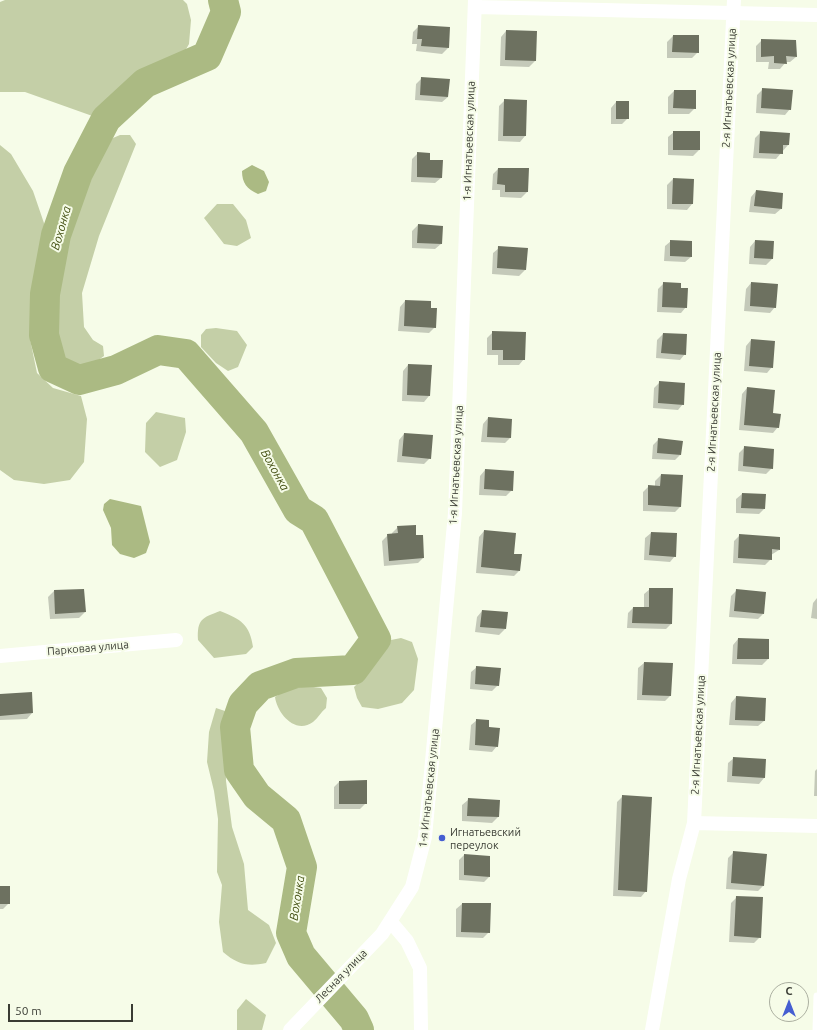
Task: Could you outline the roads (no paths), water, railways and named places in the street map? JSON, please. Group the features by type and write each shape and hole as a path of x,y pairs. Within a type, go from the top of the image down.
{"street":[{"path":"475,4 733,6 817,15"},
{"name":"1-я Игнатьевская улица","path":"391,922 412,887 425,838 455,513 475,4"},
{"name":"2-я Игнатьевская улица","path":"652,1030 678,879 694,823 733,6"},
{"name":"Парковая улица","path":"0,656 176,640"},
{"path":"694,823 817,826"},
{"path":"391,922 406,941 420,968 421,1030"},
{"name":"Лесная улица","path":"290,1030 382,934 391,922"}],"lane":[{"path":"816,1030 817,996"}],"waterway":[{"name":"Вохонка","path":"223,0 226,12 207,56 145,83 106,119 78,173 56,235 45,294 44,335 53,368 79,380 116,370 158,350 186,354 254,432 298,510 314,520 376,639 353,670 296,673 260,686 243,704 235,727 239,770 257,796 286,820 302,867 291,933 301,956 354,1019 359,1030"}],"place":[{"name":"Игнатьевский переулок","path":"442,838"}]}
